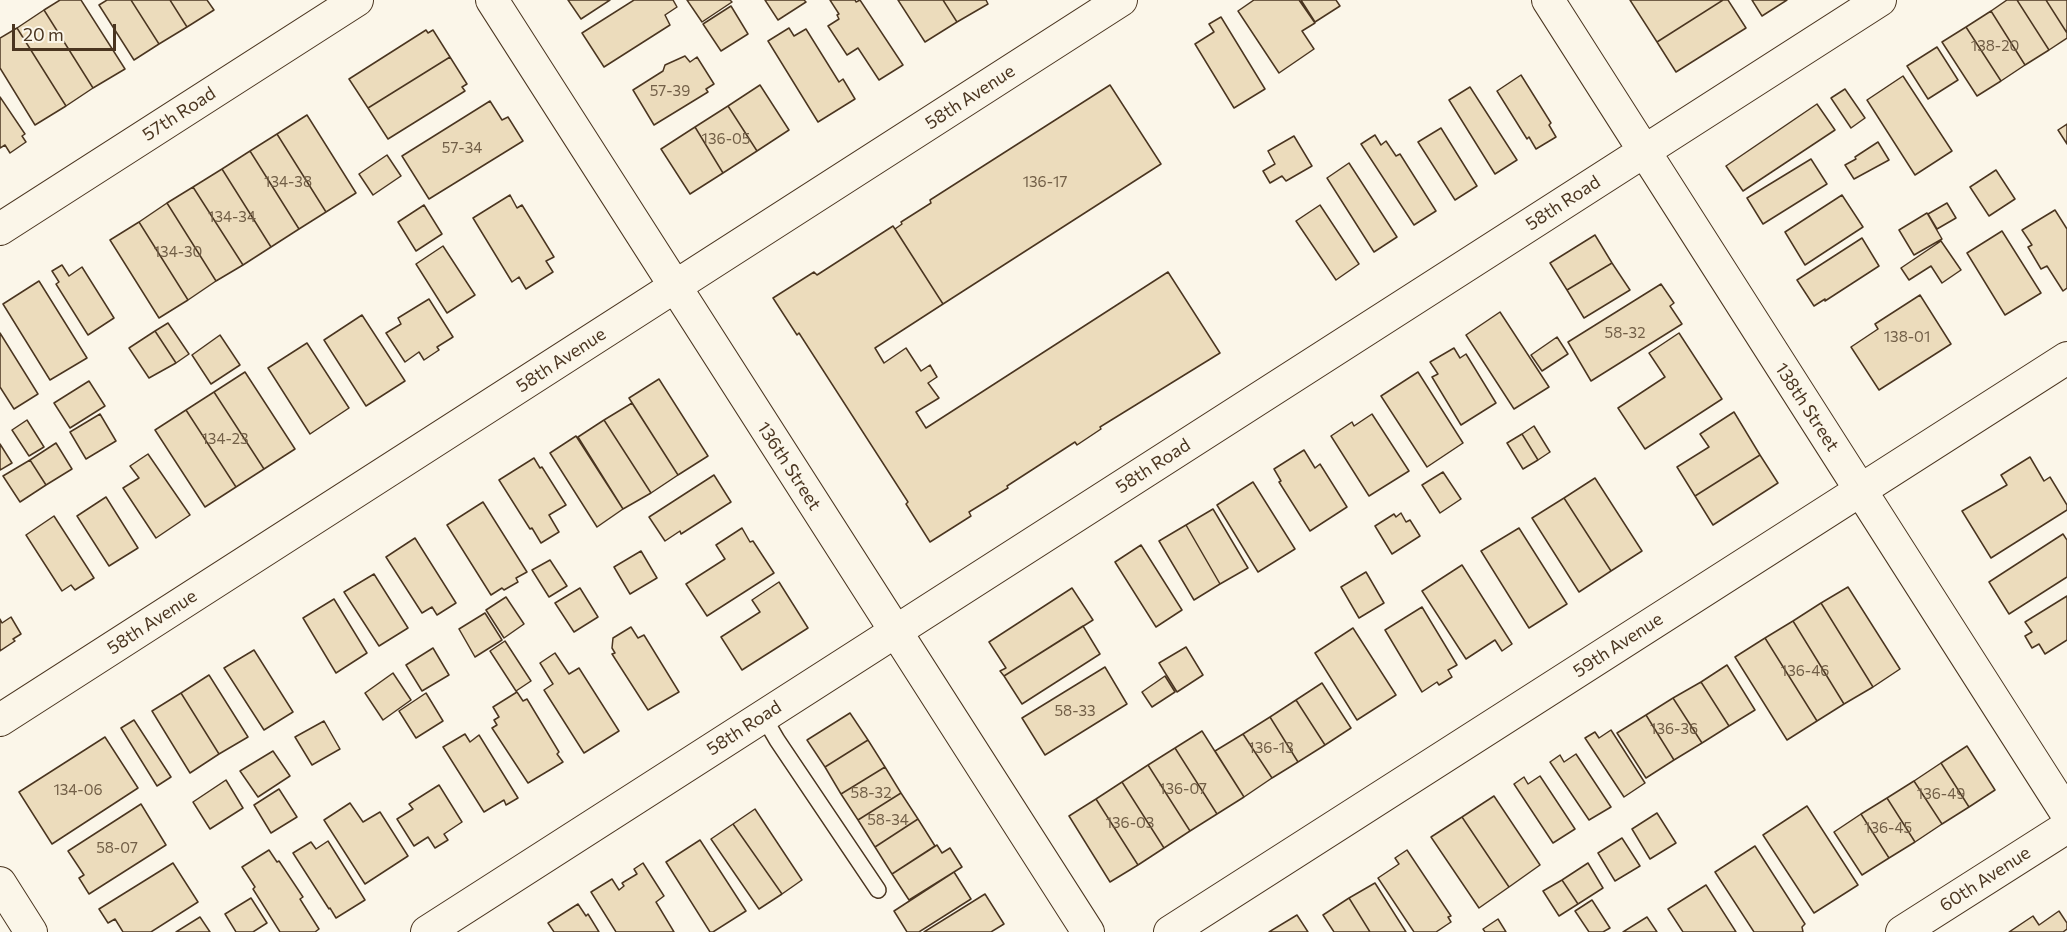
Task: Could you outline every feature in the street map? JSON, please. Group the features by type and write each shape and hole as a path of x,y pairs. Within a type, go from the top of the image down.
{"street":[{"name":"57th Road","path":"0,229 357,0"},
{"name":"136th Street","path":"492,0 1088,932"},
{"name":"58th Avenue","path":"0,720 1121,0"},
{"name":"138th Street","path":"1548,0 2067,814"},
{"name":"58th Road","path":"427,932 1880,0"},
{"name":"59th Avenue","path":"1170,932 2067,358"},
{"name":"60th Avenue","path":"1902,932 2067,827"},
{"path":"0,884 31,932"}],"lane":[{"path":"763,716 878,890"}],"building":[{"path":"60,0 81,0 125,69 93,88 44,10"},
{"path":"107,0 131,0 159,44 134,60 99,5"},
{"path":"131,0 170,0 187,27 159,44"},
{"path":"170,0 207,0 214,10 187,27"},
{"path":"568,0 610,0 581,19"},
{"path":"634,0 673,0 677,7 665,15 670,25 604,67 582,33"},
{"path":"687,0 730,0 732,2 702,22"},
{"path":"765,0 804,0 806,2 778,20"},
{"path":"830,0 855,0 856,2 860,0 903,65 879,80 858,48 847,55 828,26 839,19 837,15 839,14"},
{"path":"898,0 943,0 957,22 925,42"},
{"path":"943,0 986,0 988,4 957,22"},
{"path":"1254,0 1299,0 1315,23 1302,31 1314,49 1279,73 1238,11"},
{"path":"1301,0 1336,0 1340,6 1315,22"},
{"path":"1630,0 1723,0 1657,42"},
{"path":"1723,0 1728,0 1746,28 1676,72 1657,42"},
{"path":"1752,0 1787,0 1762,16"},
{"path":"2007,0 2017,0 2049,50 2025,65 1991,11"},
{"path":"2017,0 2046,0 2067,33 2067,38 2049,50"},
{"path":"2046,0 2067,0 2067,33"},
{"path":"731,6 748,34 721,51 703,24"},
{"path":"44,10 93,88 66,106 17,28"},
{"path":"1991,11 2025,65 2001,81 1966,27"},
{"path":"1221,17 1265,89 1234,108 1195,44 1214,32 1209,24"},
{"path":"1966,27 2001,81 1977,96 1942,42"},
{"path":"17,28 66,106 35,125 0,68 0,38"},
{"path":"789,28 794,36 806,29 839,82 843,79 855,99 818,122 768,41"},
{"path":"426,30 428,33 433,30 450,57 368,108 349,79"},
{"path":"1937,47 1958,80 1928,99 1907,66"},
{"path":"685,56 690,62 697,57 714,84 706,89 708,92 654,125 633,90 663,71 665,65"},
{"path":"450,57 467,84 462,87 465,91 388,139 368,108"},
{"path":"1521,75 1551,123 1549,125 1556,137 1536,149 1529,137 1527,139 1497,91"},
{"path":"1903,76 1952,151 1915,175 1867,100"},
{"path":"760,85 789,130 757,151 728,106"},
{"path":"1110,85 1161,164 943,304 895,229 902,224 901,222 931,203 930,200"},
{"path":"1470,87 1517,160 1495,174 1449,100"},
{"path":"1845,89 1865,118 1851,128 1831,98"},
{"path":"0,97 25,134 22,136 26,142 10,153 5,145 0,148"},
{"path":"490,101 502,120 508,117 523,141 429,199 402,156"},
{"path":"1817,104 1835,130 1743,191 1726,166"},
{"path":"728,106 757,151 723,173 695,127"},
{"path":"307,115 356,193 326,212 277,134"},
{"path":"2067,124 2067,144 2058,130"},
{"path":"695,127 723,173 690,194 661,149"},
{"path":"1441,128 1477,186 1455,200 1418,142"},
{"path":"277,134 326,212 299,229 250,151"},
{"path":"1375,135 1381,145 1386,141 1396,156 1400,154 1436,211 1414,225 1361,144"},
{"path":"1294,136 1312,166 1286,181 1282,176 1270,183 1263,171 1275,164 1268,151"},
{"path":"1878,142 1889,160 1854,179 1845,165"},
{"path":"250,151 299,229 271,247 222,169"},
{"path":"387,155 401,176 373,195 359,174"},
{"path":"1811,159 1827,184 1763,224 1747,198"},
{"path":"1349,163 1397,237 1374,252 1327,178"},
{"path":"222,169 271,247 243,265 193,187"},
{"path":"1996,170 2015,199 1989,216 1970,187"},
{"path":"193,187 243,265 216,281 167,203"},
{"path":"510,195 517,208 522,205 554,257 546,261 553,272 526,289 519,277 512,282 473,218"},
{"path":"1842,195 1863,227 1805,265 1785,232"},
{"path":"167,203 216,281 188,300 139,222"},
{"path":"1947,203 1956,218 1937,229 1928,214"},
{"path":"424,205 442,234 416,251 398,222"},
{"path":"1320,205 1359,264 1336,280 1296,221"},
{"path":"2055,210 2067,229 2067,288 2063,291 2047,266 2041,269 2028,247 2032,245 2022,230"},
{"path":"1927,213 1942,239 1914,255 1899,230"},
{"path":"139,222 188,300 159,318 110,240"},
{"path":"893,226 943,304 875,348 884,363 906,348 921,371 930,365 937,377 928,383 939,398 916,412 926,428 1168,272 1220,353 1100,427 1101,429 1077,445 1075,442 1007,486 1008,488 969,512 971,516 930,542 906,504 908,502 799,333 797,335 773,298 814,272 817,275"},
{"path":"2002,231 2041,293 2005,315 1967,253"},
{"path":"1595,235 1612,263 1567,290 1550,263"},
{"path":"1862,238 1879,266 1814,306 1797,280"},
{"path":"1941,241 1961,270 1942,283 1931,266 1909,280 1901,268"},
{"path":"443,246 475,295 447,313 416,264"},
{"path":"1612,263 1630,290 1584,318 1567,290"},
{"path":"62,265 69,276 82,267 114,318 88,335 56,284 59,282 52,271"},
{"path":"39,281 87,358 50,380 3,304"},
{"path":"1661,284 1674,303 1670,306 1682,324 1591,381 1568,342"},
{"path":"1920,295 1951,344 1879,390 1851,347 1878,329 1875,324"},
{"path":"429,299 453,337 437,347 439,350 424,360 419,352 405,362 386,333 401,324 398,318"},
{"path":"1500,312 1549,387 1514,409 1466,335"},
{"path":"362,315 405,381 366,406 324,340"},
{"path":"168,323 189,354 176,363 155,331"},
{"path":"155,331 176,363 149,378 129,348"},
{"path":"0,333 38,394 14,409 0,387"},
{"path":"1679,333 1722,399 1645,449 1618,408 1665,377 1649,353"},
{"path":"220,335 240,365 211,384 192,355"},
{"path":"1557,337 1568,354 1542,371 1531,355"},
{"path":"307,343 349,408 310,434 268,368"},
{"path":"1454,348 1460,358 1466,354 1496,403 1461,425 1432,377 1438,374 1430,362"},
{"path":"245,372 295,449 264,469 214,392"},
{"path":"1418,372 1463,443 1427,467 1381,396"},
{"path":"659,379 708,456 678,475 629,398"},
{"path":"89,381 105,406 70,428 54,403"},
{"path":"214,392 264,469 236,487 186,410"},
{"path":"632,403 678,475 651,493 604,420"},
{"path":"186,410 236,487 205,507 155,430"},
{"path":"1734,412 1760,455 1695,496 1677,467 1709,447 1700,434"},
{"path":"100,414 116,441 86,459 70,432"},
{"path":"1372,414 1409,471 1369,496 1331,436 1352,422 1354,426"},
{"path":"27,420 44,447 29,456 12,430"},
{"path":"604,420 651,493 623,509 578,437"},
{"path":"1534,426 1550,452 1538,460 1522,434"},
{"path":"1522,434 1538,460 1523,469 1507,443"},
{"path":"576,436 623,509 597,527 550,453"},
{"path":"56,443 72,469 46,485 30,460"},
{"path":"0,444 12,463 0,470"},
{"path":"1304,450 1315,468 1320,464 1347,507 1310,531 1279,482 1281,481 1274,469"},
{"path":"148,454 190,515 156,538 123,488 139,478 130,466"},
{"path":"1760,455 1778,483 1713,525 1695,496"},
{"path":"2030,457 2044,481 2050,477 2067,505 2067,510 1991,558 1962,511 2007,485 2001,475"},
{"path":"534,458 566,505 549,515 559,532 541,543 499,480"},
{"path":"30,460 46,485 20,502 3,476"},
{"path":"1443,472 1461,499 1440,513 1422,485"},
{"path":"714,475 731,502 681,534 680,531 665,541 649,517"},
{"path":"1595,478 1642,551 1611,571 1564,498"},
{"path":"1253,482 1295,549 1258,572 1217,505"},
{"path":"106,497 138,548 109,566 77,516"},
{"path":"1564,498 1611,571 1579,592 1532,518"},
{"path":"483,502 527,572 516,578 518,582 491,595 447,525"},
{"path":"1213,509 1248,568 1220,584 1186,525"},
{"path":"1401,513 1406,522 1410,520 1420,536 1392,554 1375,526 1394,514 1396,517"},
{"path":"54,516 94,578 75,590 71,585 62,591 26,535"},
{"path":"1186,525 1220,584 1194,600 1159,541"},
{"path":"742,528 774,573 707,616 686,584 725,559 716,545"},
{"path":"1519,528 1567,604 1529,628 1481,551"},
{"path":"2063,534 2067,540 2067,577 2009,614 1989,582"},
{"path":"415,538 456,603 437,615 432,607 422,613 386,557"},
{"path":"1141,545 1182,610 1156,627 1115,562"},
{"path":"641,551 657,578 630,594 614,567"},
{"path":"550,560 567,586 549,597 532,570"},
{"path":"1462,565 1512,644 1502,651 1495,640 1466,659 1422,591"},
{"path":"1366,572 1384,603 1359,618 1341,587"},
{"path":"374,574 408,628 379,646 344,592"},
{"path":"779,582 808,628 742,670 721,637 760,612 752,600"},
{"path":"1848,587 1900,669 1873,687 1821,603"},
{"path":"580,588 598,617 574,632 555,603"},
{"path":"1072,588 1093,620 1004,676 1000,671 1006,668 989,642"},
{"path":"2067,596 2067,640 2045,654 2039,644 2032,648 2025,636 2032,632 2025,622"},
{"path":"506,597 524,624 504,638 486,610"},
{"path":"334,599 367,653 336,673 303,618"},
{"path":"1821,603 1873,687 1844,704 1793,621"},
{"path":"1422,607 1457,665 1448,670 1452,677 1439,685 1437,682 1422,692 1385,630"},
{"path":"485,613 502,640 475,657 459,629"},
{"path":"11,617 21,634 0,651 0,619 2,623"},
{"path":"1793,621 1844,704 1817,721 1765,638"},
{"path":"1083,626 1100,654 1022,704 1004,676"},
{"path":"631,627 638,638 644,635 679,692 648,710 612,654 615,653 612,648 613,638"},
{"path":"1353,628 1396,695 1357,720 1315,653"},
{"path":"1765,638 1817,721 1787,740 1735,657"},
{"path":"505,641 531,681 516,691 490,651"},
{"path":"1186,647 1203,675 1177,692 1159,663"},
{"path":"433,648 449,675 422,691 406,665"},
{"path":"254,650 293,712 264,730 224,668"},
{"path":"555,653 569,674 579,668 619,731 584,753 544,690 553,684 540,663"},
{"path":"1727,665 1755,710 1729,726 1701,682"},
{"path":"1105,667 1127,704 1045,755 1022,718"},
{"path":"393,673 411,700 383,720 365,693"},
{"path":"209,675 248,737 219,754 181,693"},
{"path":"1165,676 1175,692 1152,707 1142,692"},
{"path":"1701,682 1729,726 1702,743 1673,698"},
{"path":"1322,683 1351,728 1325,745 1296,700"},
{"path":"517,692 523,701 527,699 563,762 528,783 492,728 497,725 494,720 499,717 493,707"},
{"path":"181,693 219,754 190,773 152,711"},
{"path":"426,693 443,721 416,738 399,711"},
{"path":"1673,698 1702,743 1674,760 1646,715"},
{"path":"1296,700 1325,745 1298,762 1270,717"},
{"path":"850,713 868,740 825,767 807,740"},
{"path":"1646,715 1674,760 1646,778 1617,733"},
{"path":"1270,717 1298,762 1272,778 1243,734"},
{"path":"134,720 171,777 157,786 121,728"},
{"path":"324,721 340,749 312,765 295,737"},
{"path":"1611,730 1645,783 1624,797 1585,738 1595,732 1599,738"},
{"path":"1202,731 1244,797 1217,814 1175,748"},
{"path":"465,734 470,742 479,735 518,798 506,805 504,800 484,812 443,747"},
{"path":"1243,734 1272,778 1244,797 1215,751"},
{"path":"105,737 138,788 52,844 19,792"},
{"path":"868,740 885,767 841,794 825,767"},
{"path":"1967,746 1995,790 1969,807 1941,763"},
{"path":"1175,748 1217,814 1190,831 1148,765"},
{"path":"273,751 290,776 258,797 240,771"},
{"path":"1576,754 1611,807 1589,820 1550,762 1560,755 1564,762"},
{"path":"1941,763 1969,807 1942,824 1914,781"},
{"path":"1148,765 1190,831 1164,848 1122,782"},
{"path":"885,767 901,793 858,820 841,794"},
{"path":"1540,776 1575,829 1553,843 1514,784 1524,777 1528,784"},
{"path":"226,780 243,808 210,829 193,802"},
{"path":"1914,781 1942,824 1915,842 1887,798"},
{"path":"1122,782 1164,848 1138,865 1096,799"},
{"path":"439,785 462,822 444,834 448,840 435,848 428,837 414,846 397,819 413,809 409,804"},
{"path":"279,789 297,817 271,833 254,805"},
{"path":"901,793 918,819 875,847 858,820"},
{"path":"1494,796 1540,865 1509,887 1462,817"},
{"path":"1887,798 1915,842 1889,858 1861,814"},
{"path":"1096,799 1138,865 1110,882 1069,816"},
{"path":"350,803 363,822 380,812 408,856 365,884 324,820"},
{"path":"141,804 166,845 89,894 79,878 84,875 68,851"},
{"path":"1807,806 1858,885 1814,913 1763,835"},
{"path":"755,809 802,880 782,894 733,824"},
{"path":"1657,813 1676,843 1650,859 1632,829"},
{"path":"1861,814 1889,858 1862,875 1834,832"},
{"path":"1462,817 1509,887 1479,908 1431,837"},
{"path":"918,819 935,846 892,874 875,847"},
{"path":"733,824 782,894 759,909 711,839"},
{"path":"1622,838 1640,866 1615,881 1598,853"},
{"path":"700,840 746,911 713,932 710,932 666,862"},
{"path":"328,841 365,900 336,918 293,853 311,842 316,849"},
{"path":"937,845 942,853 950,848 962,867 909,900 892,874"},
{"path":"1755,846 1805,924 1802,927 1803,932 1754,932 1715,872"},
{"path":"269,850 303,897 300,899 319,929 315,932 280,932 253,889 255,887 242,867"},
{"path":"1407,850 1451,916 1448,917 1451,922 1436,932 1414,932 1378,878 1399,864 1395,858"},
{"path":"173,863 198,902 151,932 123,932 115,919 108,923 99,909"},
{"path":"643,863 664,896 656,902 674,932 616,932 591,892 612,879 619,890 624,886 622,883 637,874 634,869"},
{"path":"1588,863 1603,888 1578,904 1562,880"},
{"path":"954,872 971,899 919,932 907,932 894,911"},
{"path":"1562,880 1578,904 1559,916 1543,891"},
{"path":"1375,883 1406,932 1370,932 1349,898"},
{"path":"1706,885 1736,932 1683,932 1668,909"},
{"path":"985,894 1004,924 991,932 924,932"},
{"path":"251,898 267,923 253,932 236,932 225,914"},
{"path":"1349,898 1370,932 1334,932 1323,915"},
{"path":"1592,900 1610,928 1603,932 1589,932 1575,911"},
{"path":"578,904 586,916 588,914 599,932 554,932 548,923"},
{"path":"2059,911 2067,923 2067,929 2063,932 2009,932 2033,916 2039,925"},
{"path":"1297,915 1308,932 1269,932"},
{"path":"200,917 210,932 176,932"},
{"path":"1647,917 1657,932 1623,932"},
{"path":"1498,919 1506,932 1485,932 1483,929"}]}
